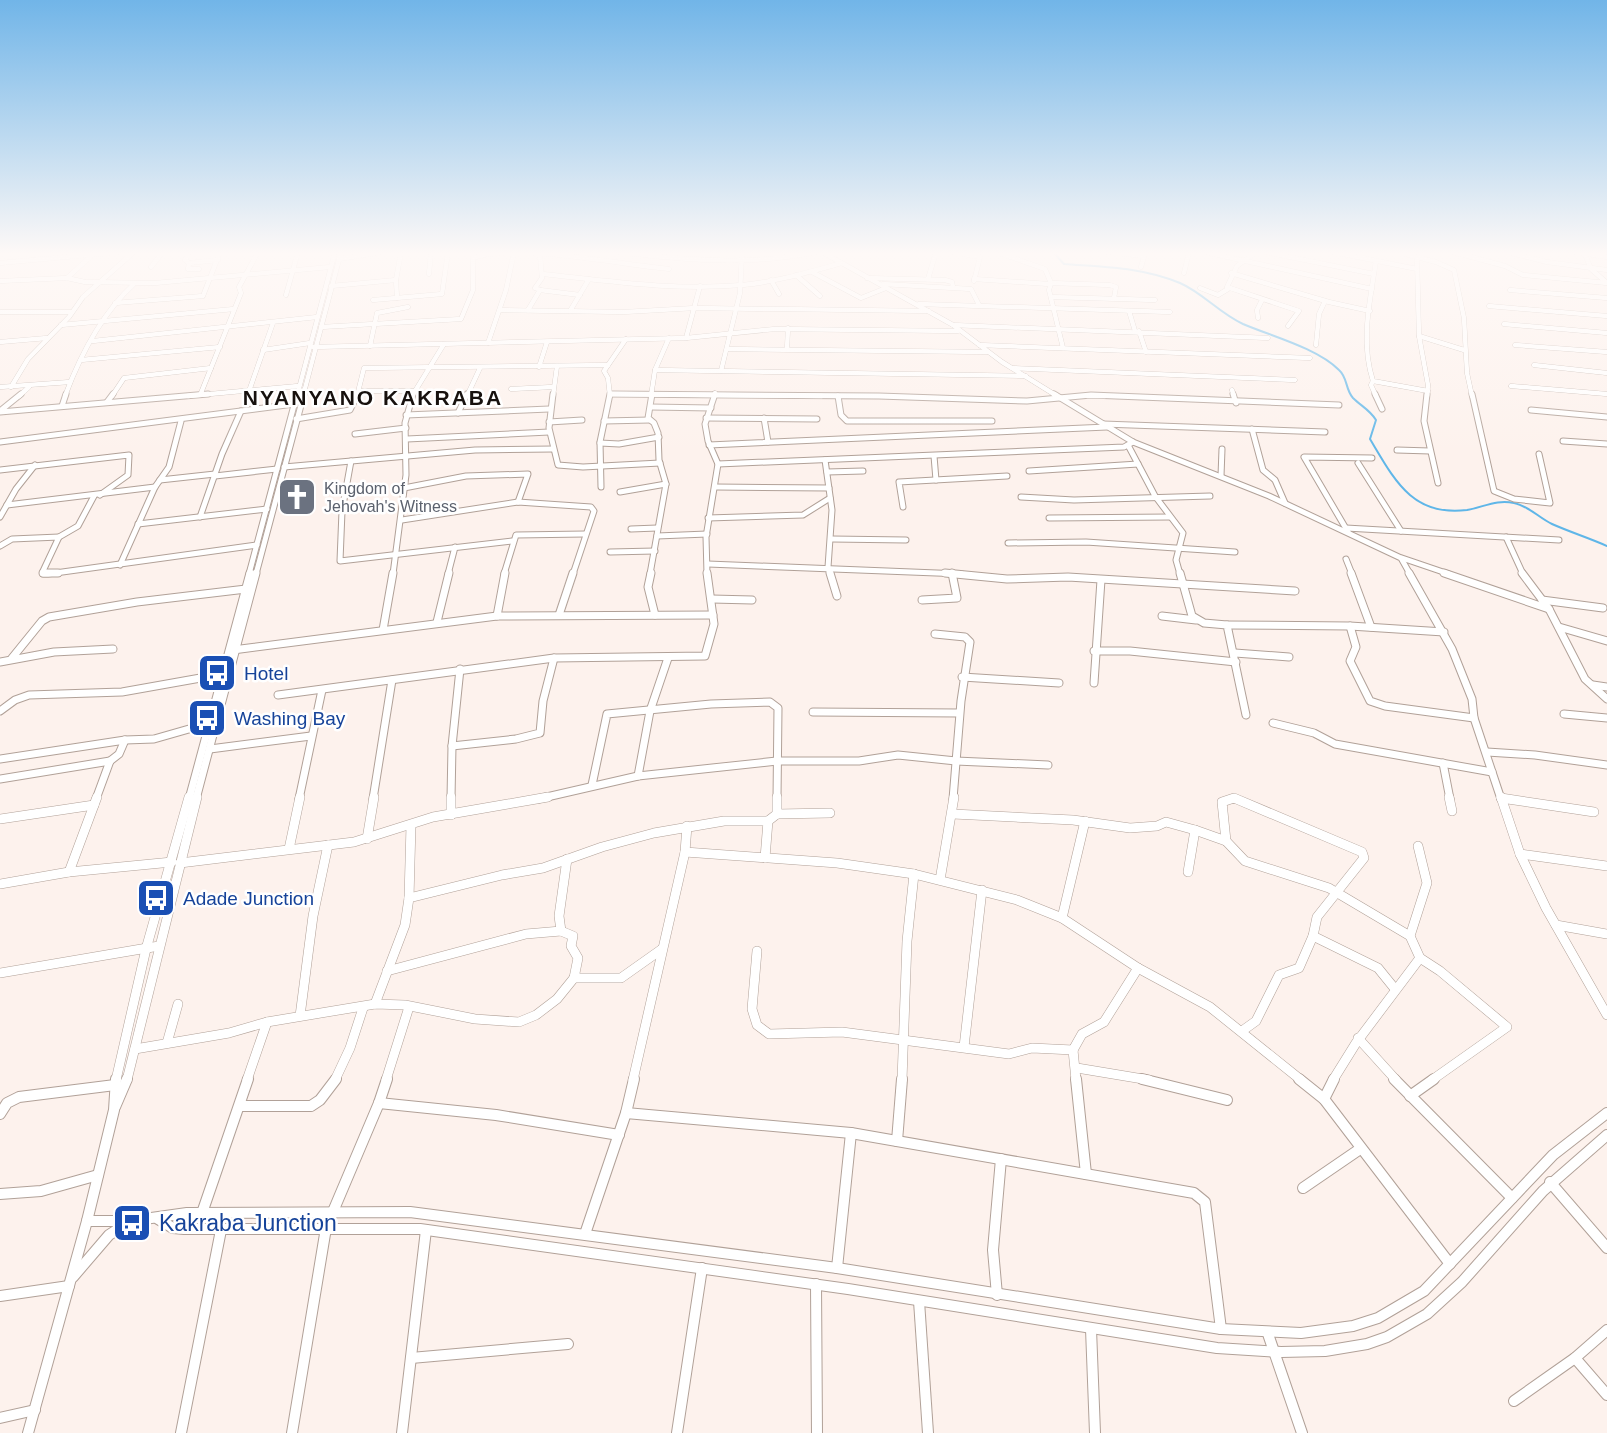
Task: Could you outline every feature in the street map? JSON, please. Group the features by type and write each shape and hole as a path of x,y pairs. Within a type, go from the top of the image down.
{"street":[{"path":"11,387 28,359 65,319"},
{"path":"60,325 128,319"},
{"path":"201,393 231,319"},
{"path":"93,341 303,319"},
{"path":"28,1433 87,1221 114,1110 126,1084 210,723 267,509 296,419 317,319"},
{"path":"114,1110 115,1085 146,949 176,863 210,750 238,650 298,386 323,319"},
{"path":"370,346 378,319"},
{"path":"321,327 461,319"},
{"path":"488,343 497,319"},
{"path":"686,338 692,319"},
{"path":"721,371 734,319"},
{"path":"942,319 1012,368 1131,444 1221,476 1347,530 1401,558 1549,609"},
{"path":"1056,319 1063,348"},
{"path":"1132,319 1146,352"},
{"path":"1288,326 1293,319"},
{"path":"1316,345 1319,319"},
{"path":"1369,319 1365,349 1373,381 1371,385 1382,409"},
{"path":"1418,319 1429,391 1424,421 1438,483"},
{"path":"1464,319 1464,350 1494,491 1522,500 1550,503 1539,454"},
{"path":"62,406 69,382 105,321"},
{"path":"249,391 273,323"},
{"path":"1504,324 1606,335"},
{"path":"953,325 1268,338"},
{"path":"787,349 788,328"},
{"path":"263,350 311,346 686,338 788,328 960,331"},
{"path":"1419,336 1464,350"},
{"path":"0,342 47,338"},
{"path":"650,420 655,370 670,338"},
{"path":"601,486 600,443 611,394 608,376 604,371 626,340"},
{"path":"539,367 547,342"},
{"path":"383,630 402,520 407,472 404,456 407,439 405,415 415,391 444,344"},
{"path":"978,345 1310,358"},
{"path":"1516,345 1607,352"},
{"path":"81,360 220,347"},
{"path":"727,349 988,352"},
{"path":"296,419 350,410 359,391 364,368 608,365"},
{"path":"1534,365 1607,373"},
{"path":"557,366 549,409 549,432 558,465 599,467 660,463"},
{"path":"107,402 124,378 211,368"},
{"path":"458,413 480,368"},
{"path":"1012,368 1295,380"},
{"path":"655,370 1027,376"},
{"path":"1373,381 1429,391"},
{"path":"0,387 69,382"},
{"path":"0,411 31,386"},
{"path":"0,411 298,386"},
{"path":"1511,386 1607,394"},
{"path":"510,389 553,387"},
{"path":"1232,390 1236,403"},
{"path":"359,391 415,391"},
{"path":"611,394 715,393 1027,401 1091,395 1236,403 1339,405"},
{"path":"278,695 554,658 705,656 710,647 713,615 712,599 708,592 708,518 716,487 718,464 709,445 706,418 715,393"},
{"path":"838,396 841,415 847,421 992,421"},
{"path":"0,442 181,421 295,404"},
{"path":"651,407 711,408"},
{"path":"405,415 549,409"},
{"path":"1531,410 1607,417"},
{"path":"200,517 241,411"},
{"path":"706,418 817,419"},
{"path":"764,418 768,442"},
{"path":"549,422 582,420"},
{"path":"604,421 650,420 656,426 659,437 660,463 666,484 648,587 655,615"},
{"path":"120,565 155,487 169,467 181,421"},
{"path":"709,445 1105,425 1325,432"},
{"path":"355,433 405,428"},
{"path":"1252,429 1263,470 1275,480 1286,504"},
{"path":"407,439 549,432"},
{"path":"600,443 618,444 659,437"},
{"path":"1563,442 1607,444"},
{"path":"718,464 934,456 1131,444"},
{"path":"1131,444 1155,496 1183,533 1176,559 1189,608 1197,620"},
{"path":"160,480 491,449 553,449"},
{"path":"1221,476 1222,449"},
{"path":"1397,450 1430,452"},
{"path":"0,470 129,455 128,475 97,495 75,529 59,537 16,539 0,546"},
{"path":"934,456 936,480"},
{"path":"1347,530 1304,457 1372,458"},
{"path":"825,460 832,539 828,567 837,597"},
{"path":"351,461 342,511 340,561 397,552 512,541 522,533 585,534"},
{"path":"1358,463 1401,531"},
{"path":"1029,471 1138,464"},
{"path":"0,517 16,489 35,465"},
{"path":"827,472 863,471"},
{"path":"404,488 466,476 528,474 517,502"},
{"path":"903,507 899,482 1007,476"},
{"path":"620,492 666,484"},
{"path":"7,505 155,487"},
{"path":"716,487 829,488"},
{"path":"1021,497 1074,500 1210,496"},
{"path":"708,518 803,515 830,498"},
{"path":"402,520 517,502 591,507 594,511 559,615"},
{"path":"138,524 267,509"},
{"path":"1048,518 1170,517"},
{"path":"631,529 707,534"},
{"path":"1347,530 1559,540"},
{"path":"59,537 43,574 257,545"},
{"path":"1506,537 1524,576 1549,609 1585,679 1607,699"},
{"path":"832,539 906,540"},
{"path":"497,616 512,541"},
{"path":"1008,542 1086,542 1235,552"},
{"path":"437,622 456,547"},
{"path":"610,552 655,551"},
{"path":"1401,558 1444,632 1472,699 1474,718 1520,854 1607,1015"},
{"path":"1346,559 1371,627"},
{"path":"708,564 952,573 1007,579 1068,577 1294,591"},
{"path":"922,600 957,598 952,573"},
{"path":"1094,683 1094,651 1101,580"},
{"path":"12,658 42,621 49,617 137,602 246,589"},
{"path":"712,599 752,600"},
{"path":"1542,600 1603,608"},
{"path":"229,650 497,616 713,615"},
{"path":"1162,616 1227,625 1350,626 1444,632"},
{"path":"1227,625 1246,715"},
{"path":"1350,626 1356,647 1350,661 1370,701 1385,706 1474,718"},
{"path":"1558,627 1607,640"},
{"path":"935,634 969,639 962,677 953,814 940,880"},
{"path":"0,662 62,651 113,649"},
{"path":"1094,651 1130,651 1236,662"},
{"path":"1235,653 1289,657"},
{"path":"452,746 516,739 540,733 543,701 554,658"},
{"path":"638,776 650,711 668,658"},
{"path":"451,815 452,746 460,669"},
{"path":"0,712 15,700 29,695 122,692 223,674"},
{"path":"962,677 1059,683"},
{"path":"368,839 392,680"},
{"path":"1592,685 1607,687"},
{"path":"289,849 321,690"},
{"path":"592,785 605,716 611,713 711,704 775,704 778,708 777,814"},
{"path":"813,712 959,713"},
{"path":"1564,713 1607,718"},
{"path":"0,759 125,740 154,739 210,723"},
{"path":"1273,723 1307,730 1335,744 1492,772"},
{"path":"210,750 311,736"},
{"path":"0,779 110,761 119,754 125,740"},
{"path":"1487,752 1535,755 1607,765"},
{"path":"0,884 69,872 176,863 368,839 451,815 554,796 638,776 777,761 859,761 898,755 956,761 1048,765"},
{"path":"69,872 89,824 110,761"},
{"path":"1443,763 1452,811"},
{"path":"1501,798 1594,812"},
{"path":"1226,841 1222,802 1234,799 1362,852 1364,858 1317,916 1313,936 1299,968 1279,975 1256,1021 1242,1031"},
{"path":"0,819 94,805"},
{"path":"409,898 502,875 543,868 622,841 687,826 724,821 768,821 777,814 830,813"},
{"path":"953,814 1085,821 1130,828 1157,826 1166,822 1226,841 1245,861 1335,892 1410,936 1420,958 1440,971 1507,1027 1410,1096"},
{"path":"765,858 768,821"},
{"path":"1062,918 1085,821"},
{"path":"376,1004 405,925 409,898 411,825"},
{"path":"585,1234 626,1113 685,852 687,826"},
{"path":"1188,872 1195,830"},
{"path":"300,1016 309,941 328,845"},
{"path":"1410,936 1427,883 1418,846"},
{"path":"685,852 836,863 914,874 1017,900 1062,918 1138,968 1210,1007 1324,1099 1450,1264"},
{"path":"1520,854 1607,866"},
{"path":"561,931 559,915 567,859"},
{"path":"897,1141 904,1078 905,955 914,874"},
{"path":"964,1048 982,890"},
{"path":"1556,925 1607,934"},
{"path":"135,1049 229,1033 267,1022 376,1004 475,1019 519,1022 536,1015 557,999 574,978 578,958 571,946 573,936 561,931 526,934 387,971"},
{"path":"1313,936 1378,968 1395,989"},
{"path":"0,973 159,946"},
{"path":"574,978 627,976 662,949"},
{"path":"757,951 753,1016 757,1027 763,1031 780,1036 816,1031 1009,1054 1032,1048 1073,1049"},
{"path":"1324,1099 1333,1077 1358,1038 1420,958"},
{"path":"1086,1174 1073,1049 1082,1034 1104,1022 1138,968"},
{"path":"167,1043 178,1004"},
{"path":"292,1433 326,1228 379,1102 409,1007"},
{"path":"240,1106 311,1106 320,1101 348,1055 363,1008"},
{"path":"202,1213 267,1022"},
{"path":"1358,1038 1410,1096 1512,1198"},
{"path":"1077,1068 1135,1077 1227,1101"},
{"path":"0,1115 7,1103 19,1097 115,1085"},
{"path":"379,1102 496,1115 619,1135"},
{"path":"626,1113 850,1133 1200,1196 1205,1202 1221,1329"},
{"path":"87,1221 130,1221 202,1213 410,1212 836,1268 1221,1329 1268,1334 1341,1329 1376,1320 1403,1308 1424,1292 1553,1155 1606,1117"},
{"path":"836,1268 850,1133"},
{"path":"157,1218 173,1228 426,1230 816,1284 1217,1348 1273,1352 1355,1347 1387,1337 1413,1324 1464,1280 1550,1182 1607,1135"},
{"path":"1303,1188 1360,1149"},
{"path":"997,1294 993,1250 1001,1159"},
{"path":"0,1194 41,1191 98,1175"},
{"path":"1550,1182 1607,1248"},
{"path":"0,1296 69,1283 109,1236 130,1221"},
{"path":"181,1433 221,1230"},
{"path":"402,1433 426,1230"},
{"path":"677,1433 702,1268"},
{"path":"816,1284 817,1433"},
{"path":"919,1301 928,1433"},
{"path":"1091,1329 1095,1433"},
{"path":"1514,1401 1575,1358 1607,1331"},
{"path":"1268,1334 1303,1433"},
{"path":"411,1358 568,1344"},
{"path":"1575,1358 1607,1395"},
{"path":"0,1419 35,1409"}],"waterway":[{"path":"1234,319 1319,355 1342,373 1353,398 1376,420 1370,439 1397,481 1418,501 1448,511 1467,510 1502,502 1514,503 1552,524 1607,546"}],"place":[{"name":"Kingdom of Jehovah's Witness","path":"297,497"},
{"name":"Hotel","path":"217,673"},
{"name":"Washing Bay","path":"207,718"},
{"name":"Adade Junction","path":"156,898"},
{"name":"Kakraba Junction","path":"132,1223"}],"district":[{"name":"NYANYANO KAKRABA","path":"373,398"}]}
